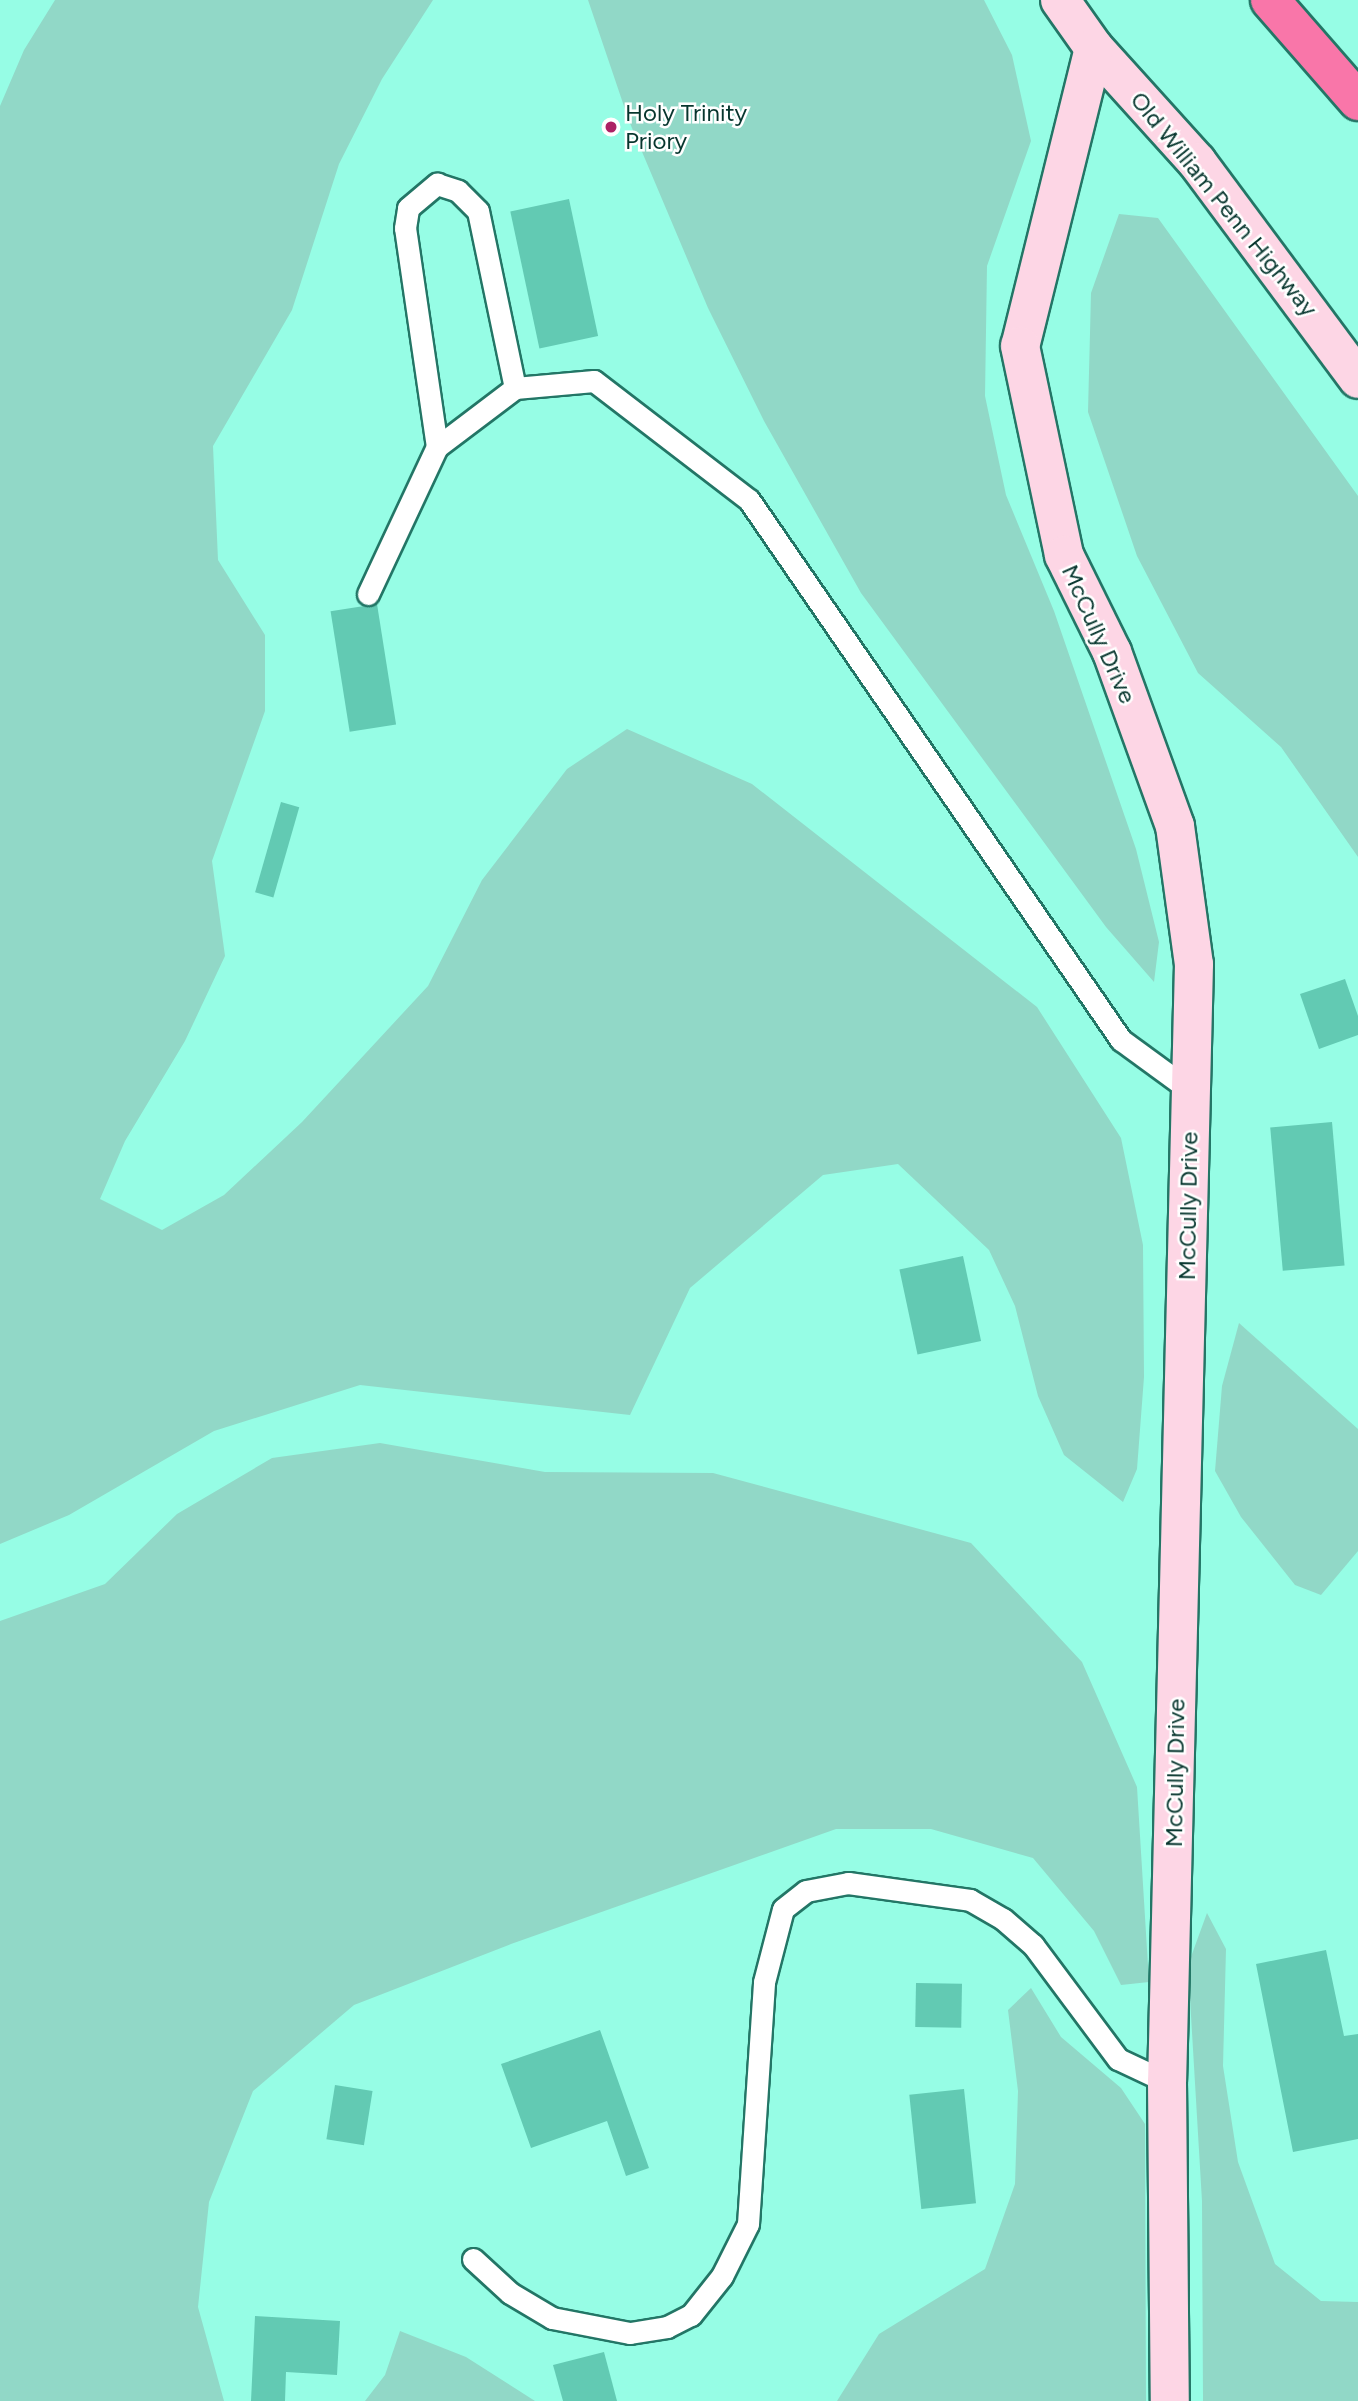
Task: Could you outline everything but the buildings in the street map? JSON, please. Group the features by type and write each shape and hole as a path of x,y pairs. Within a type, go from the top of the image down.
{"highway":[{"path":"1270,0 1358,101"}],"street":[{"name":"Old William Penn Highway","path":"1060,0 1094,48 1197,163 1358,379"},
{"name":"McCully Drive","path":"1094,48 1020,346 1064,555 1112,652 1175,827 1194,964 1167,2082 1170,2401"}],"lane":[{"path":"437,447 405,228 408,208 437,184 458,191 478,211 515,388"},
{"path":"368,594 437,447 515,388 594,381 749,499 1121,1040 1191,1091"},
{"path":"473,2259 510,2293 552,2318 591,2328 630,2333 667,2327 691,2315 722,2276 748,2224 764,1982 783,1909 806,1891 848,1883 970,1900 1003,1919 1033,1945 1118,2059 1167,2082"}],"shaded area":[{"path":"55,0 433,0 382,79 339,164 292,310 213,446 218,560 265,635 265,711 212,861 225,956 185,1041 125,1141 100,1199 162,1230 224,1195 302,1122 428,986 482,880 567,769 627,729 752,784 1037,1007 1121,1138 1143,1245 1144,1377 1137,1469 1123,1502 1064,1455 1038,1396 1015,1306 989,1250 898,1164 823,1175 690,1288 630,1415 360,1385 214,1431 69,1515 0,1544 0,106 24,50"},
{"path":"588,0 984,0 1012,55 1031,141 987,266 985,396 1006,495 1054,611 1136,849 1159,942 1154,982 1106,927 861,593 764,421 708,308 629,121"},
{"path":"1119,214 1158,218 1358,496 1358,857 1281,747 1198,673 1137,556 1088,412 1091,293"},
{"path":"1239,1323 1358,1429 1358,1551 1321,1595 1295,1585 1241,1517 1215,1471 1222,1386"},
{"path":"380,1443 545,1472 713,1473 971,1543 1082,1662 1137,1787 1149,1982 1121,1985 1094,1931 1033,1858 931,1829 836,1829 511,1944 354,2005 253,2091 209,2202 198,2307 224,2401 0,2401 0,1621 105,1584 177,1514 272,1458"},
{"path":"1207,1913 1226,1949 1223,2066 1238,2162 1275,2264 1321,2301 1358,2302 1358,2401 1203,2401 1202,2201 1188,1965"},
{"path":"1031,1988 1061,2037 1121,2088 1145,2124 1146,2401 837,2401 879,2334 985,2269 1015,2184 1018,2091 1008,2010"},
{"path":"400,2331 466,2357 535,2401 365,2401 385,2375"}],"place":[{"name":"Holy Trinity Priory","path":"611,127"}]}
